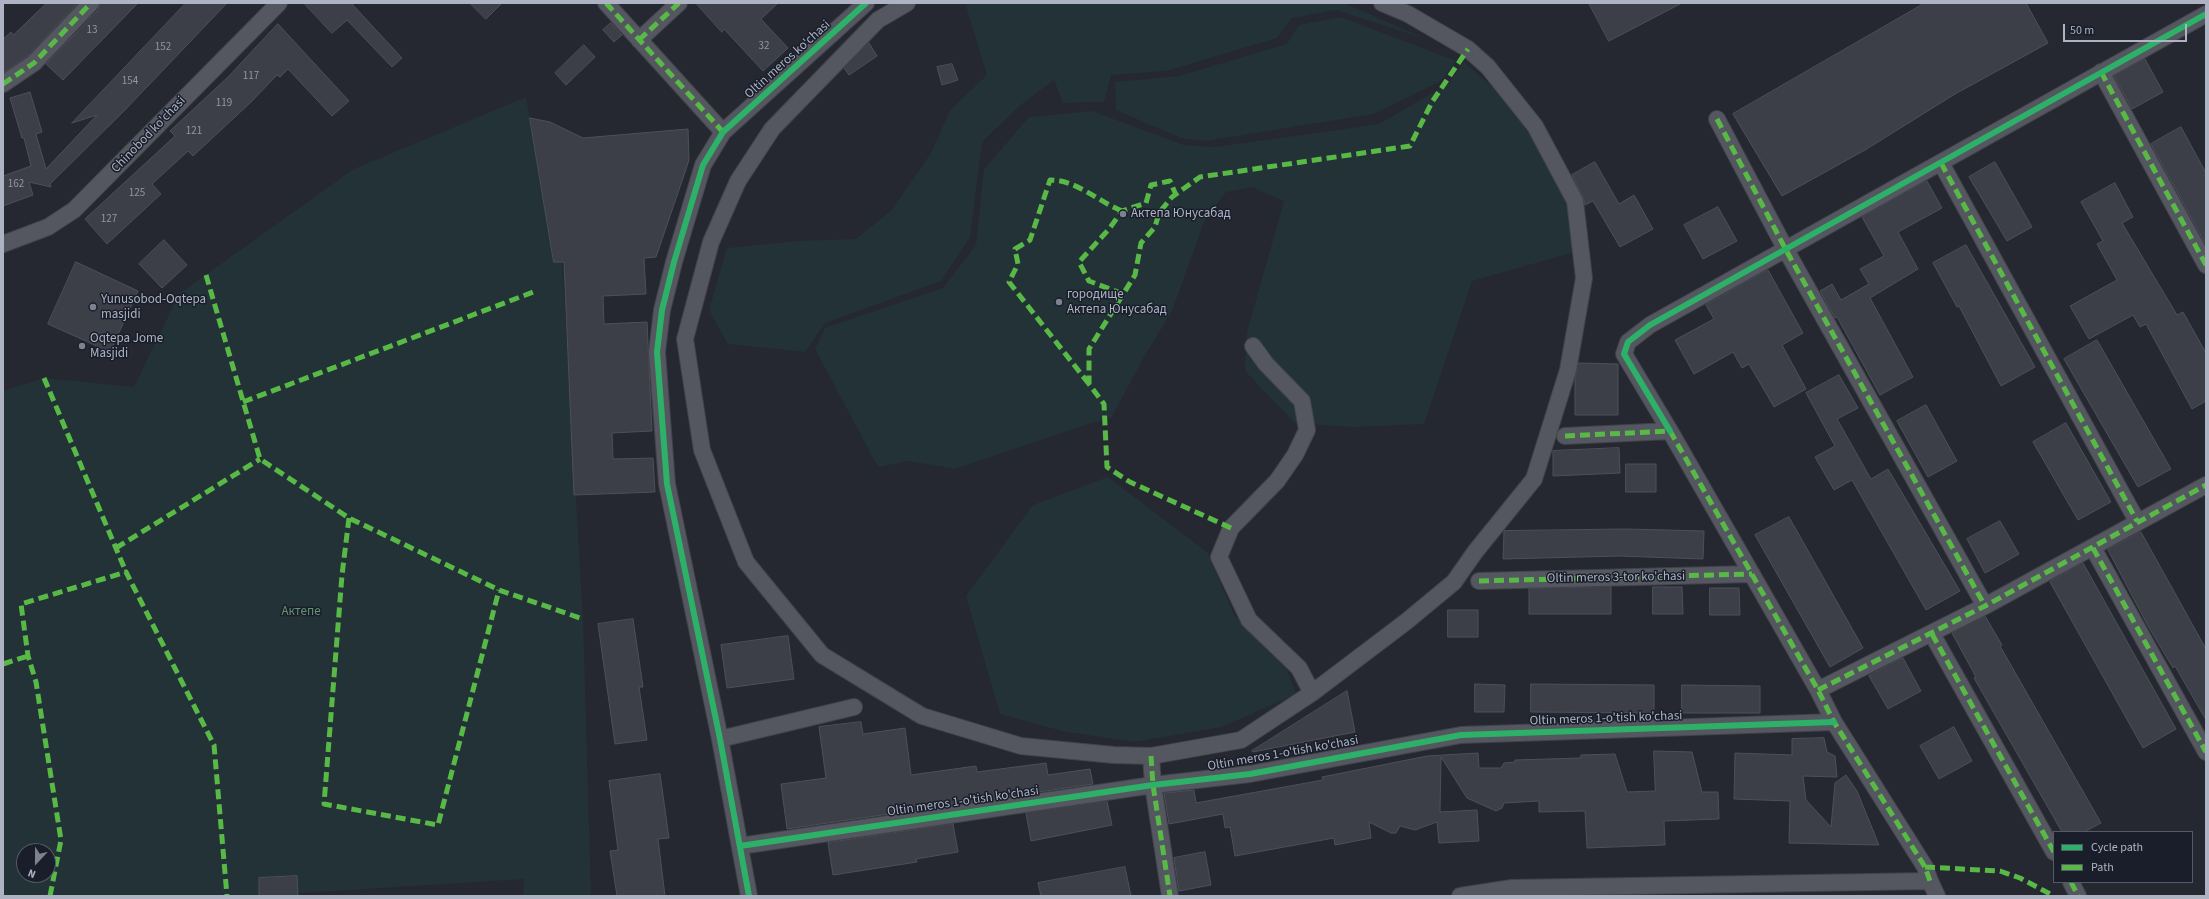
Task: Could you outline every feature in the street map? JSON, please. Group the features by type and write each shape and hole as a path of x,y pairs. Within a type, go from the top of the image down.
{"street":[{"path":"3,84 34,63 91,3"},
{"name":"Chinobod ko'chasi","path":"3,244 48,227 74,210 279,3"},
{"path":"606,3 723,132"},
{"path":"639,40 679,3"},
{"name":"Oltin meros ko'chasi","path":"749,896 720,739 667,484 657,352 662,310 674,262 703,165 723,132 866,3"},
{"path":"907,3 878,20 772,129 735,188 711,242 685,339 702,450 746,562 822,654 922,716 1021,746 1114,755 1151,756 1241,740 1312,694 1407,621 1454,582 1475,552 1534,479 1568,370 1584,278 1576,201 1535,126 1488,67 1468,49 1408,14 1382,3"},
{"path":"1937,896 1924,867 1834,722 1818,690 1752,574 1624,354 1628,342 1650,325 2206,14"},
{"path":"2101,72 2206,265"},
{"path":"1717,119 1786,250 1985,606"},
{"path":"1941,163 2137,521"},
{"path":"1253,346 1266,364 1302,401 1307,430 1295,455 1276,481 1231,528 1219,557 1249,620 1299,668 1312,694"},
{"path":"1565,436 1670,431"},
{"path":"1818,690 1985,606 2093,548 2137,521 2206,485"},
{"path":"2093,548 2206,752"},
{"name":"Oltin meros 3-tor ko'chasi","path":"1479,581 1752,574"},
{"path":"1932,634 2053,850"},
{"path":"720,739 854,707"},
{"name":"Oltin meros 1-o'tish ko'chasi","path":"740,846 1153,785 1250,774 1461,735 1834,722"},
{"path":"1151,756 1153,785 1170,896"},
{"path":"1460,896 1512,888 1930,881"},
{"path":"2071,883 2078,896"}],"green space":[{"path":"965,3 1344,3 1426,39 1336,10 1292,18 1277,38 1166,71 1111,75 1104,102 1063,103 1054,80 1019,106 982,142 970,237 941,281 825,323 805,352 728,344 709,310 727,248 797,241 856,239 892,210 931,153 950,110 987,75"},
{"path":"1341,17 1456,61 1441,81 1373,114 1205,141 1181,138 1116,110 1115,82 1179,76 1287,44 1299,25"},
{"path":"1464,62 1508,101 1543,156 1566,198 1575,252 1472,281 1424,424 1353,427 1295,423 1245,371 1247,332 1284,201 1252,187 1226,192 1205,219 1172,311 1144,357 1111,418 1088,424 955,469 909,461 878,467 815,349 825,328 943,288 976,245 984,169 1029,117 1092,111 1184,145 1215,147 1379,124 1448,84"},
{"name":"Актепе","path":"526,97 554,262 562,262 583,619 591,896 523,896 524,879 255,896 3,896 3,391 44,378 134,387 179,294 354,169"},
{"path":"1108,477 1208,553 1234,615 1287,670 1296,694 1222,727 1134,742 1062,731 1000,714 966,596 1033,505"}],"building":[{"path":"47,3 78,3 28,56 3,73 3,39 11,32 13,35"},
{"path":"100,3 138,3 63,80 46,64 98,10"},
{"path":"186,3 227,3 125,110 50,184 51,187 29,182 33,195 3,206 3,176 31,166 24,138 22,138 10,98 30,92 42,132 36,134 46,169 97,115 72,123"},
{"path":"304,3 351,3 402,58 392,67 347,20 332,33"},
{"path":"470,3 502,3 486,19"},
{"path":"696,3 778,3 761,19 788,48 763,71 724,29 722,32"},
{"path":"1589,3 1682,3 1609,41"},
{"path":"1925,3 2026,3 2048,43 1955,94 1865,150 1782,196 1733,114"},
{"path":"611,23 622,35 614,42 603,30"},
{"path":"278,24 349,101 332,116 288,69 280,77 277,75 250,103 193,156 188,151 152,184 161,194 107,244 85,219 175,136 170,131 228,77"},
{"path":"869,43 877,56 849,75 844,68"},
{"path":"584,45 595,57 566,85 555,73"},
{"path":"2145,59 2163,92 2132,109 2114,76"},
{"path":"952,64 958,80 942,85 937,67"},
{"path":"530,118 550,122 583,138 688,129 689,160 683,178 656,257 644,258 646,294 603,296 604,324 647,322 652,431 612,433 613,459 653,458 655,492 574,495 564,262 554,262"},
{"path":"2181,127 2206,173 2206,245 2151,144"},
{"path":"1595,162 1619,204 1634,195 1653,229 1620,247 1593,201 1585,205 1583,197 1572,175"},
{"path":"1995,162 2032,227 2007,241 1969,177"},
{"path":"1927,181 1942,208 1898,232 1918,269 1870,298 1913,377 1880,395 1837,317 1835,318 1820,291 1832,284 1841,300 1869,284 1860,269 1884,256 1862,217"},
{"path":"2115,183 2133,217 2122,223 2177,315 2183,312 2206,353 2206,401 2192,409 2146,324 2140,327 2133,315 2089,339 2070,306 2117,280 2097,244 2103,241 2081,202"},
{"path":"1718,207 1737,241 1703,259 1684,225"},
{"path":"164,240 187,265 162,288 139,264"},
{"path":"1966,245 2035,367 2001,386 1959,306 1957,307 1933,263"},
{"name":"Yunusobod-Oqtepa masjidi","path":"76,262 138,291 110,352 48,324"},
{"path":"1768,270 1803,333 1782,345 1806,389 1774,407 1749,364 1742,368 1733,352 1694,374 1675,340 1714,319 1706,305"},
{"path":"2097,340 2171,469 2138,487 2064,359"},
{"path":"1579,363 1618,364 1618,415 1575,415 1575,378"},
{"path":"1839,375 1858,408 1837,419 1871,479 1888,469 1960,591 1926,610 1852,480 1834,490 1815,457 1835,446 1806,393"},
{"path":"1926,405 1957,461 1928,477 1897,421"},
{"path":"2066,423 2111,502 2078,520 2033,442"},
{"path":"1619,448 1620,473 1553,476 1553,451"},
{"path":"1626,464 1656,464 1656,492 1626,492"},
{"path":"1789,517 1863,648 1830,667 1755,535"},
{"path":"2000,521 2019,554 1985,573 1967,539"},
{"path":"1626,529 1704,531 1703,559 1619,556 1503,559 1504,531"},
{"path":"2141,532 2206,649 2206,720 2175,666 2173,668 2148,626 2108,550"},
{"path":"2083,563 2176,729 2143,748 2050,582"},
{"path":"1611,587 1611,614 1529,614 1529,589"},
{"path":"1653,587 1682,587 1683,614 1653,614"},
{"path":"1710,588 1739,588 1740,615 1710,615"},
{"path":"1448,610 1478,610 1478,637 1448,637"},
{"path":"1985,616 2002,645 2000,646 2101,823 2086,831 2061,831 1974,678 1976,677 1952,633"},
{"path":"633,619 643,687 639,687 647,740 615,744 598,624"},
{"path":"788,636 794,679 727,688 721,645"},
{"path":"1903,658 1921,691 1888,709 1869,676"},
{"path":"1475,684 1505,685 1504,712 1475,712"},
{"path":"1531,684 1654,685 1654,713 1531,712"},
{"path":"1682,685 1760,686 1760,713 1682,713"},
{"path":"1347,691 1355,732 1252,751"},
{"path":"861,722 863,734 905,728 911,775 976,766 977,772 1046,763 1048,775 1090,769 1093,784 787,829 781,784 826,778 819,727"},
{"path":"1954,727 1972,761 1939,779 1920,746"},
{"path":"1824,738 1827,752 1835,756 1837,777 1803,776 1806,800 1831,827 1835,783 1846,775 1857,791 1879,845 1789,843 1790,801 1734,799 1735,753 1792,755 1792,739"},
{"path":"1654,751 1692,752 1702,792 1718,792 1719,819 1664,821 1665,845 1587,848 1585,811 1539,812 1539,801 1504,803 1502,808 1496,811 1467,798 1441,757 1440,812 1477,810 1479,841 1439,843 1437,822 1415,830 1400,826 1396,833 1391,833 1369,822 1371,838 1335,845 1334,838 1235,856 1230,827 1225,828 1223,814 1169,824 1164,793 1194,790 1196,803 1323,780 1322,777 1427,756 1478,753 1479,768 1501,768 1504,763 1515,762 1515,760 1581,758 1581,755 1615,754 1627,792 1655,791"},
{"path":"660,774 669,838 658,839 665,896 617,896 610,851 618,850 609,781"},
{"path":"1107,801 1112,825 1031,841 1026,813"},
{"path":"953,824 958,852 916,859 917,862 833,875 828,843"},
{"path":"1205,852 1211,885 1179,891 1174,858"},
{"path":"1125,867 1131,896 1041,896 1038,883"},
{"path":"297,876 298,896 259,896 259,878"}],"marked path":[{"path":"3,84 34,63 91,3"},
{"path":"606,3 723,132"},
{"path":"639,40 679,3"},
{"path":"1231,528 1130,482 1107,467 1104,404 1089,384 1089,349 1135,275 1141,243 1155,227 1159,213 1172,197 1200,177 1410,146 1432,102 1468,49"},
{"path":"2101,72 2206,265"},
{"path":"1717,119 1786,250 1985,606"},
{"path":"1941,163 2137,521"},
{"path":"1089,384 1009,282 1018,264 1015,249 1030,240 1050,180 1069,183 1122,211"},
{"path":"1123,294 1089,281 1079,262 1109,229 1122,211 1146,203 1151,185 1170,181 1176,195"},
{"path":"206,275 260,459 349,518 499,590 583,619"},
{"path":"243,402 536,291"},
{"path":"44,378 126,572"},
{"path":"1565,436 1670,431 1818,690 1834,722 1925,867 1930,881"},
{"path":"116,548 260,459"},
{"path":"1818,690 1985,606 2206,485"},
{"path":"349,518 342,575 324,804 438,825 499,590"},
{"path":"2093,548 2206,752"},
{"path":"50,896 61,840 36,682 28,656 21,604 126,572 214,745 227,896"},
{"path":"1479,581 1752,574"},
{"path":"1932,634 2053,850"},
{"path":"3,664 28,656"},
{"path":"1151,756 1153,785 1170,896"},
{"path":"1925,867 2000,871 2020,878 2054,896"},
{"path":"2072,883 2078,896"}],"cycle path":[{"path":"749,896 720,739 667,484 657,352 662,310 674,262 703,165 723,132 866,3"},
{"path":"1670,431 1624,354 1628,342 1650,325 2206,14"},
{"path":"740,846 1153,785 1250,774 1461,735 1834,722"}],"place":[{"name":"Актепа Юнусабад","path":"1123,214"},
{"name":"городище Актепа Юнусабад","path":"1059,302"},
{"name":"Yunusobod-Oqtepa masjidi","path":"93,307"},
{"name":"Oqtepa Jome Masjidi","path":"82,346"}]}
